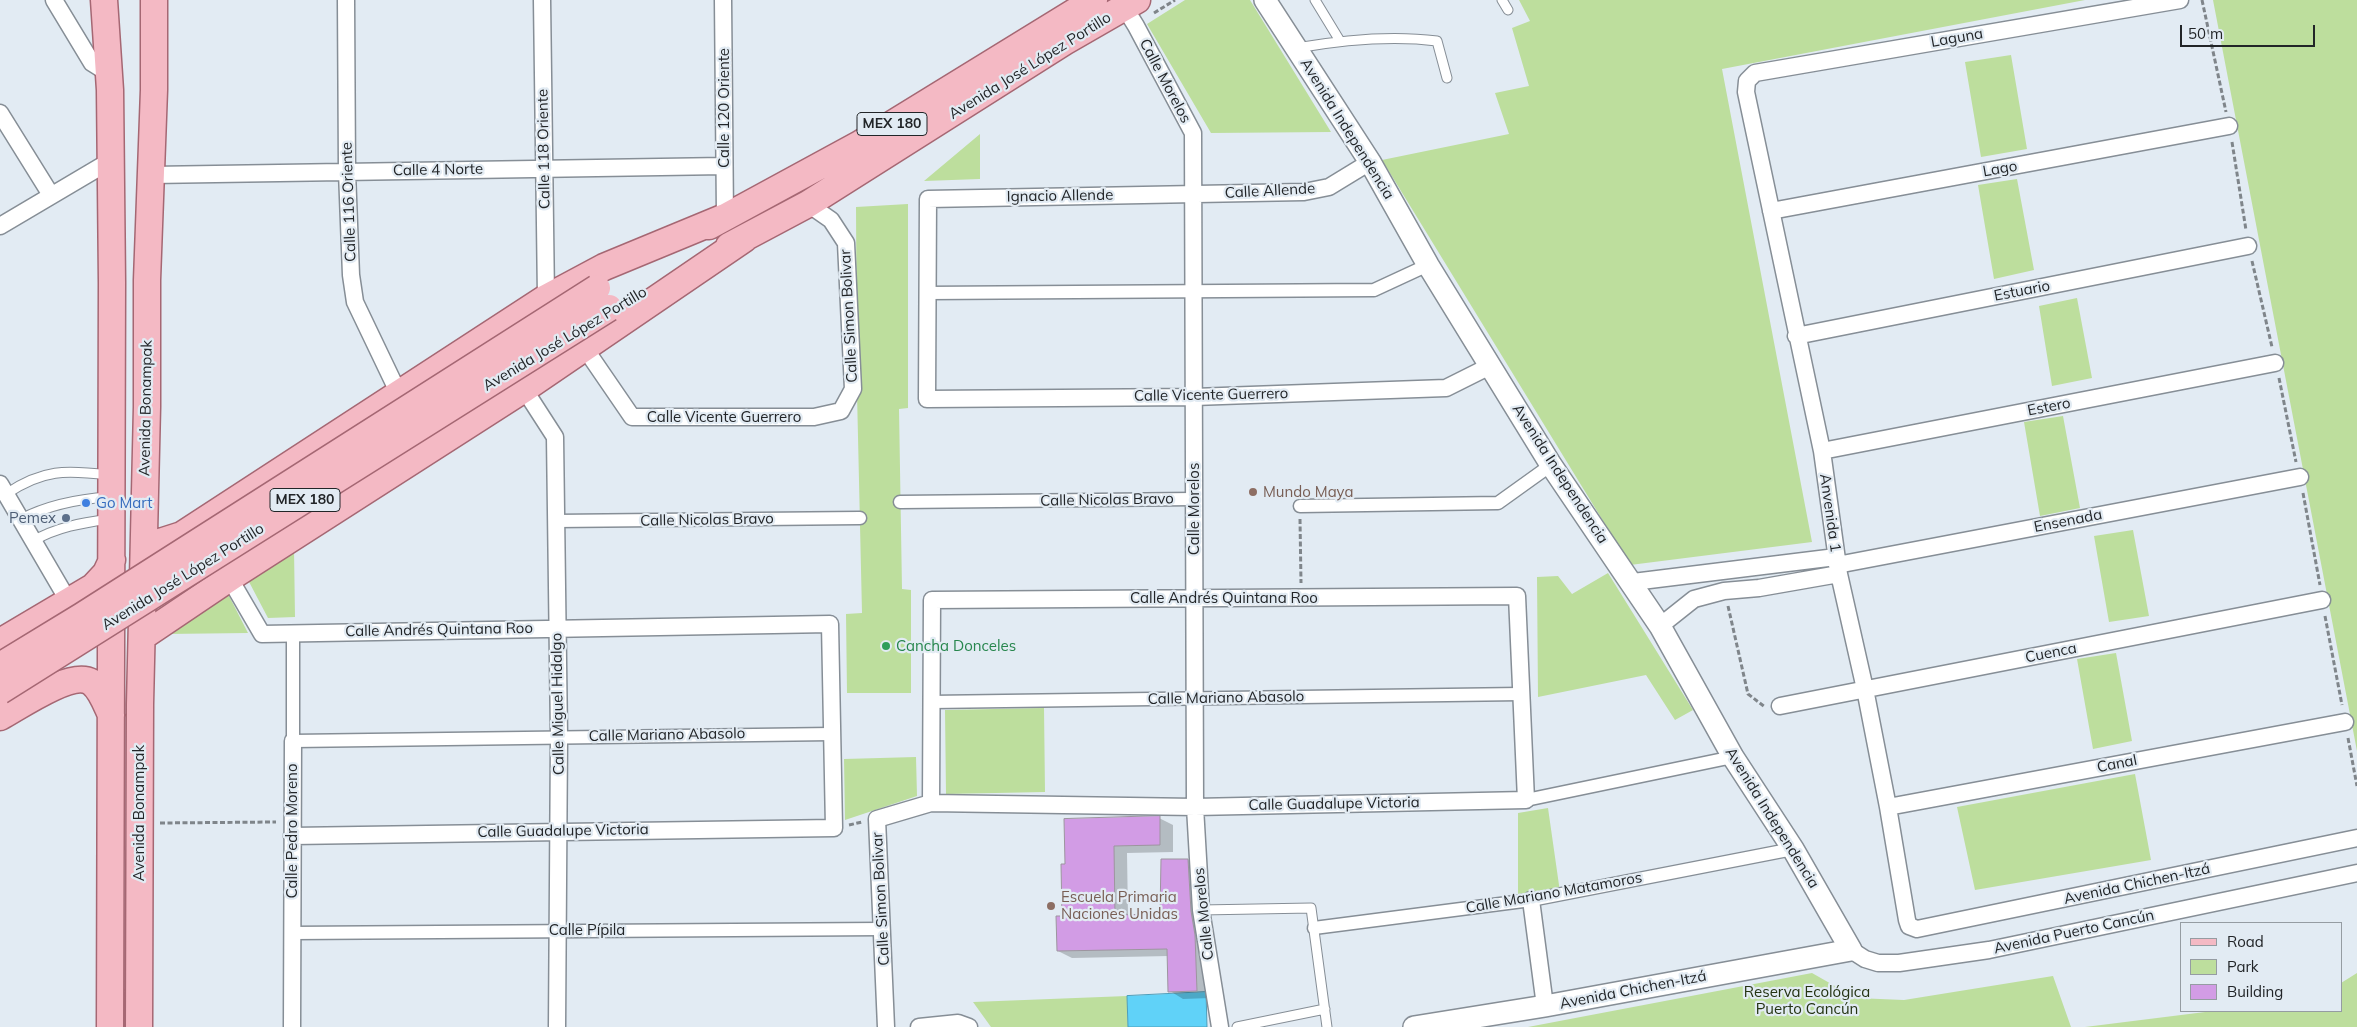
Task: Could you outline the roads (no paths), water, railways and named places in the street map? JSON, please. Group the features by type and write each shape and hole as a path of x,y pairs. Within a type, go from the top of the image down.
{"main road":[{"name":"Avenida Bonampak","path":"104,0 108,73 112,283 110,1027"},
{"name":"Avenida Bonampak","path":"139,1027 139,824 154,0"},
{"name":"Avenida José López Portillo","path":"0,691 724,217 858,145 1054,22 1094,0"},
{"name":"Avenida José López Portillo","path":"0,666 603,298 744,239 808,204 1127,2"},
{"path":"144,541 157,543 182,535 546,298 611,264 724,217"},
{"path":"142,637 524,389 744,239"},
{"path":"112,283 119,278 148,280"},
{"path":"206,520 198,538 201,558 209,568 232,577"},
{"path":"9,637 93,587 106,573 112,560"},
{"path":"0,718 51,688 58,682 66,664 60,645 44,633 9,637"},
{"path":"51,688 76,679 90,682 103,696 112,716"}],"street":[{"path":"54,0 92,63 108,73"},
{"name":"Calle 116 Oriente","path":"346,0 347,172 351,275 355,302 399,394"},
{"name":"Calle 118 Oriente","path":"542,0 546,298"},
{"name":"Calle 120 Oriente","path":"723,0 724,217"},
{"name":"Avenida Independencia","path":"1265,0 1370,162 1428,265 1490,366 1552,464 1633,582 1734,757 1792,849 1851,950"},
{"name":"Laguna","path":"1746,92 1747,81 1754,73 2180,0"},
{"name":"Calle Morelos","path":"1127,2 1193,133 1195,807 1201,910 1220,1027"},
{"name":"Anvenida 1","path":"1746,92 1796,336 1822,451 1837,565 1865,689 1888,807 1907,920 1909,926 1917,929"},
{"path":"0,113 51,195"},
{"name":"Lago","path":"1771,211 2229,126"},
{"path":"0,226 110,161"},
{"name":"Calle Allende","path":"1193,193 1304,192 1328,187 1370,162"},
{"name":"Calle 4 Norte","path":"152,175 724,166"},
{"name":"Ignacio Allende","path":"927,293 928,199 1193,193"},
{"name":"Calle Simon Bolivar","path":"808,204 831,220 846,243 853,389 841,411"},
{"name":"Estuario","path":"1796,336 2248,246"},
{"path":"927,293 1374,290 1428,265"},
{"name":"Calle Vicente Guerrero","path":"927,293 927,399 1194,397 1446,388 1490,366"},
{"name":"Calle Vicente Guerrero","path":"584,347 632,417 814,417 841,411"},
{"name":"Estero","path":"1822,451 2275,362"},
{"name":"Calle Miguel Hidalgo","path":"524,389 555,437 559,736 557,1027"},
{"path":"1300,506 1498,503 1552,464"},
{"name":"Ensenada","path":"1660,626 1679,608 1694,599 1724,591 1760,588 1837,565 2300,477"},
{"path":"3,489 69,602"},
{"name":"Calle Nicolas Bravo","path":"900,502 1194,499"},
{"name":"Calle Nicolas Bravo","path":"555,521 860,518"},
{"name":"Ensenada","path":"1633,582 1837,565"},
{"name":"Calle Andrés Quintana Roo","path":"232,577 262,634 830,624 832,734"},
{"name":"Calle Andrés Quintana Roo","path":"932,702 932,600 1517,596 1521,694"},
{"name":"Cuenca","path":"1780,706 2322,600"},
{"name":"Calle Pedro Moreno","path":"292,1027 293,634"},
{"path":"1521,694 1526,800"},
{"name":"Calle Mariano Abasolo","path":"932,702 1521,694"},
{"path":"931,803 932,702"},
{"name":"Canal","path":"1888,807 2345,722"},
{"name":"Calle Mariano Abasolo","path":"293,741 559,736 832,734"},
{"name":"Calle Guadalupe Victoria","path":"292,828 559,831 834,828 832,734"},
{"name":"Calle Guadalupe Victoria","path":"931,803 1195,807 1526,800 1734,757"},
{"name":"Calle Simon Bolivar","path":"886,1027 877,819 931,803"},
{"name":"Avenida Chichen-Itzá","path":"1917,929 2357,838"},
{"name":"Calle Mariano Matamoros","path":"1314,928 1531,900 1792,849"},
{"name":"Avenida Puerto Cancún","path":"1851,950 1865,959 1878,964 1898,963 1989,950 2357,873"},
{"path":"1531,900 1545,1006"},
{"name":"Calle Pípila","path":"292,933 882,929"},
{"name":"Avenida Chichen-Itzá","path":"1414,1027 1545,1006 1851,950"},
{"path":"919,1027 958,1023 969,1027"}],"lane":[{"path":"1315,0 1340,40"},
{"path":"1502,0 1508,10"},
{"path":"1295,48 1340,40 1412,38 1437,41 1447,78"},
{"path":"3,489 42,475 70,472 111,497"},
{"path":"21,519 37,510 86,499 111,497"},
{"path":"33,541 45,534 66,527 111,497"},
{"path":"1201,910 1312,908 1327,1027"},
{"path":"1237,1027 1325,1009"}],"water":[{"path":"1206,992 1207,1027 1128,1027 1127,996"}],"place":[{"name":"Mundo Maya","path":"1253,492"},
{"name":"Go Mart","path":"86,503"},
{"name":"Pemex","path":"66,518"},
{"name":"Cancha Donceles","path":"886,646"},
{"name":"Escuela Primaria Naciones Unidas","path":"1051,906"}],"park label":[{"name":"Reserva Ecológica Puerto Cancún","path":"1807,1000"}]}
